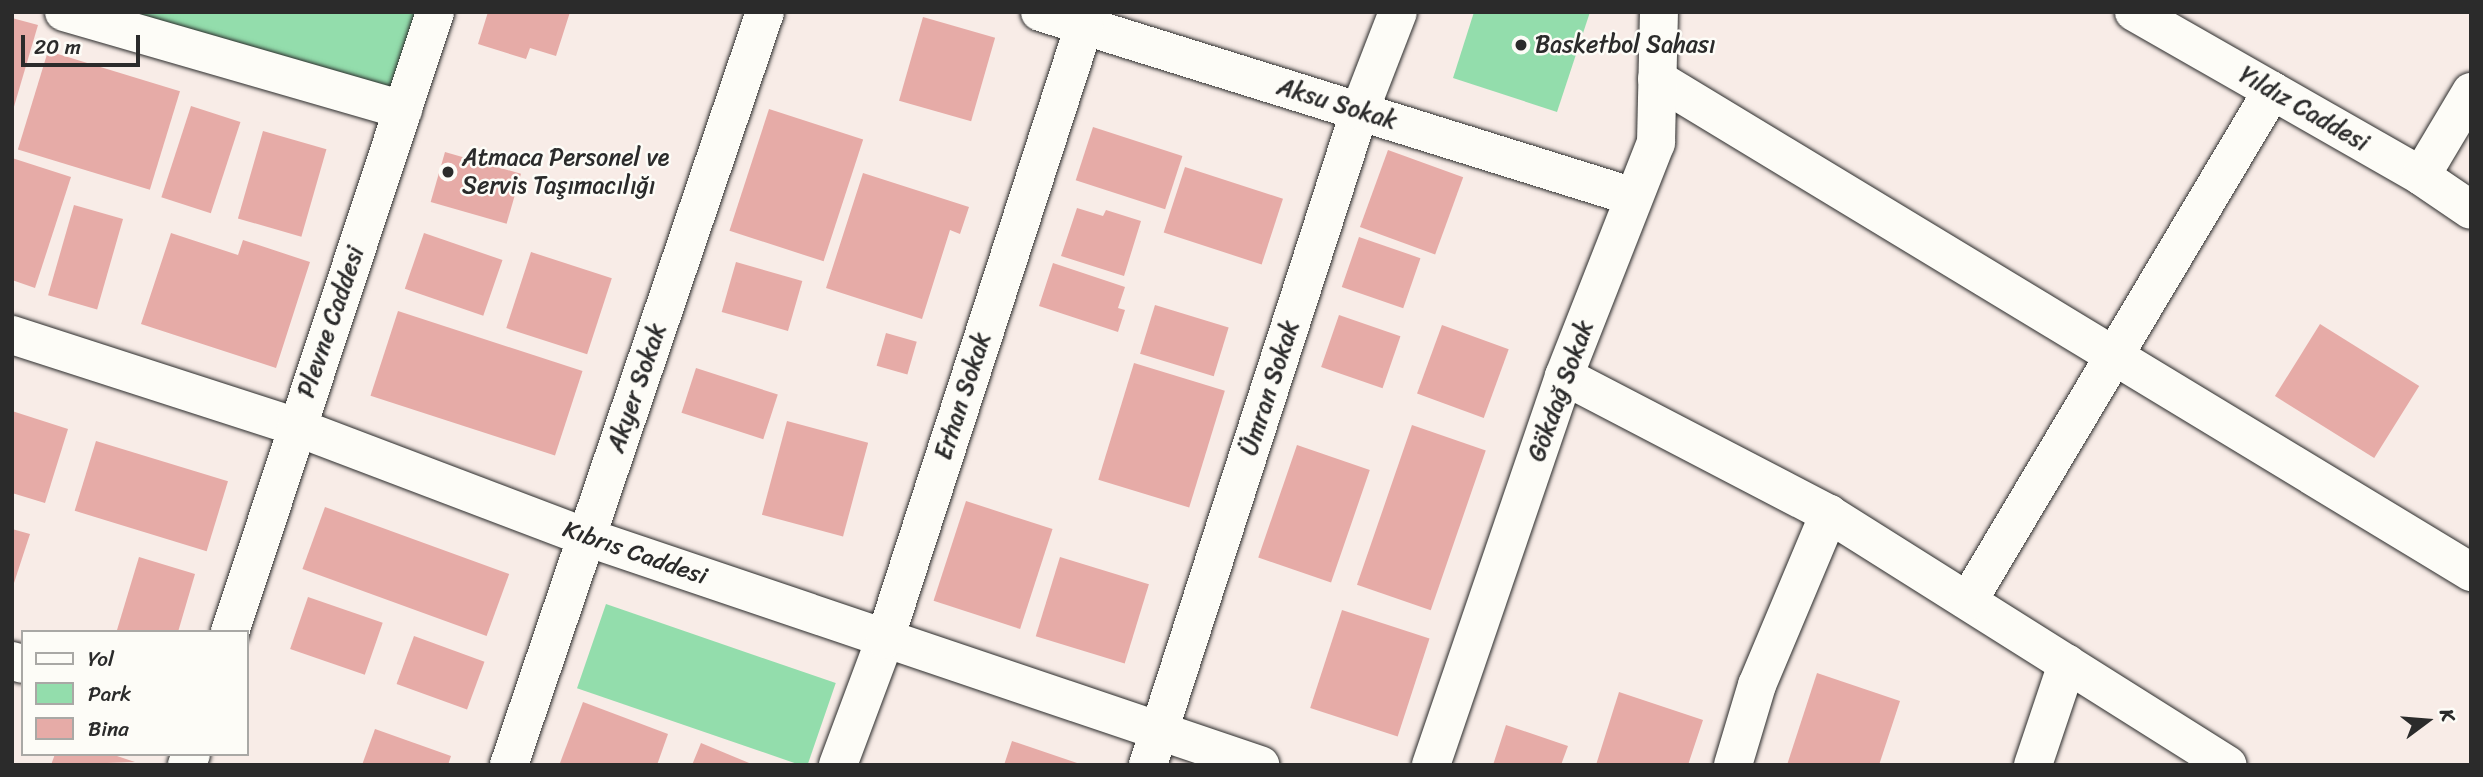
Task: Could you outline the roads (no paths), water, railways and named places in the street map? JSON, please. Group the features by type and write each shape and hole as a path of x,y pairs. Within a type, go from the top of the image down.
{"street":[{"path":"64,12 402,110"},
{"name":"Plevne Caddesi","path":"231,630 435,12"},
{"name":"Akyer Sokak","path":"509,765 765,12"},
{"name":"Aksu Sokak","path":"1040,12 1634,197"},
{"name":"Ümran Sokak","path":"1153,748 1360,110 1398,12"},
{"name":"Gökdağ Sokak","path":"1431,765 1564,376 1656,143 1659,12"},
{"name":"Yıldız Caddesi","path":"2134,12 2421,176 2471,210"},
{"name":"Erhan Sokak","path":"838,765 884,639 1084,26"},
{"path":"1657,79 2471,572"},
{"path":"1968,601 2272,91"},
{"path":"2421,176 2471,92"},
{"name":"Kıbrıs Caddesi","path":"12,335 296,427 586,537 884,639 1153,748 1260,765"},
{"path":"1564,376 1829,514 2228,765"},
{"path":"1733,765 1757,685 1829,514"},
{"path":"2033,765 2067,664"}],"place":[{"name":"Basketbol Sahası","path":"1521,45"},
{"name":"Atmaca Personel ve Servis Taşımacılığı","path":"448,172"}]}
